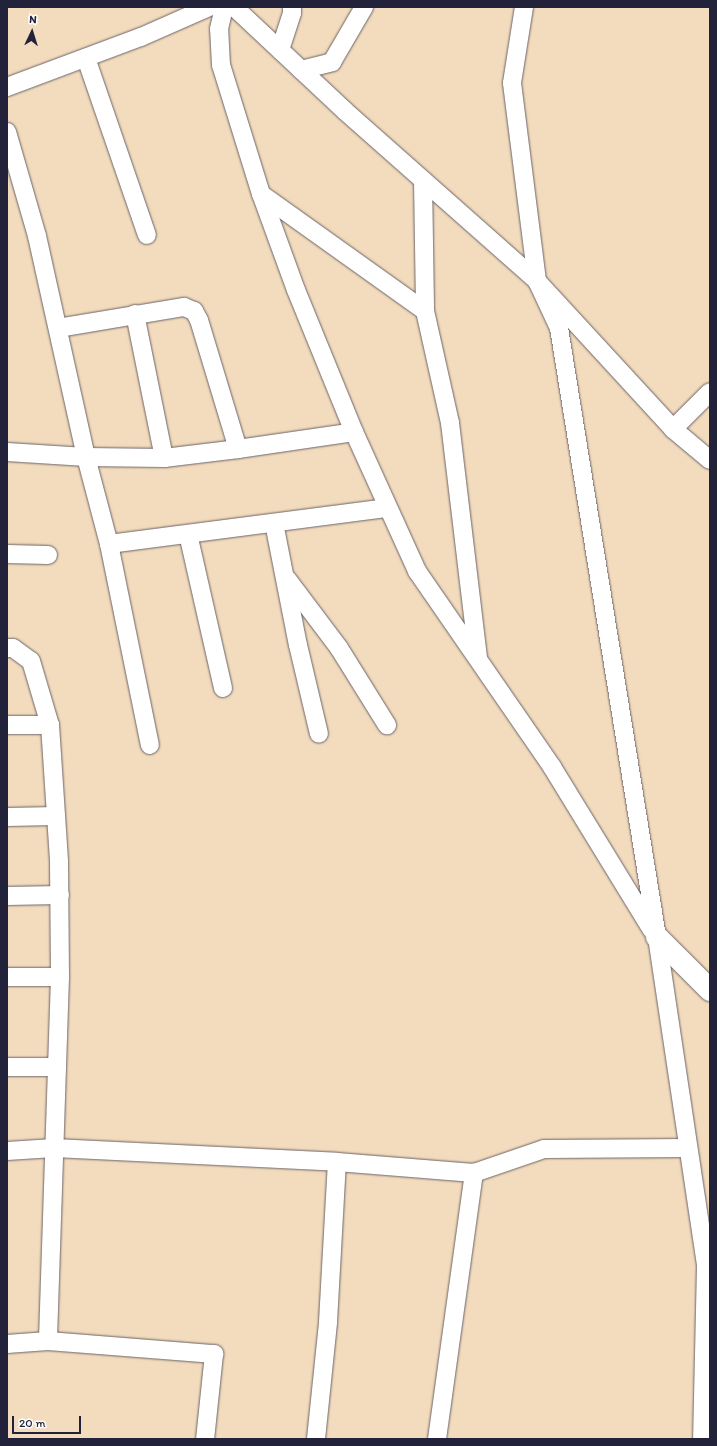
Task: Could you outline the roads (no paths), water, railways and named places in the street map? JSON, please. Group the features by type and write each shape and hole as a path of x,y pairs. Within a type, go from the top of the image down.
{"street":[{"path":"7,87 86,58 209,7"},
{"path":"224,7 219,29 222,65 261,194 296,290 354,432 417,571 552,768 656,938 707,983"},
{"path":"234,7 300,70 537,281 673,429 710,460"},
{"path":"280,50 292,13 292,7"},
{"path":"300,70 332,62 364,7"},
{"path":"524,7 512,83 537,281 559,328 656,938 706,1266 702,1439"},
{"path":"86,58 147,235"},
{"path":"7,132 14,181 37,236 86,457 109,544 150,745"},
{"path":"423,180 425,312 450,423 479,660"},
{"path":"261,194 425,312"},
{"path":"58,328 184,307 194,311 199,320 238,449"},
{"path":"136,314 164,458"},
{"path":"673,429 710,392"},
{"path":"7,452 86,457 164,458 354,432"},
{"path":"109,544 388,508"},
{"path":"274,523 286,577 298,645 319,734"},
{"path":"188,534 223,688"},
{"path":"7,554 48,555"},
{"path":"286,577 339,648 387,725"},
{"path":"7,648 13,648 32,661 50,725 56,816 60,895 60,977 48,1341"},
{"path":"7,725 50,725"},
{"path":"7,817 56,816"},
{"path":"7,896 60,895"},
{"path":"7,977 60,977"},
{"path":"7,1067 57,1067"},
{"path":"7,1151 54,1148 337,1162 474,1173 544,1149 688,1148"},
{"path":"316,1439 328,1322 337,1162"},
{"path":"437,1439 474,1173"},
{"path":"7,1344 48,1341 214,1354 205,1439"}]}
